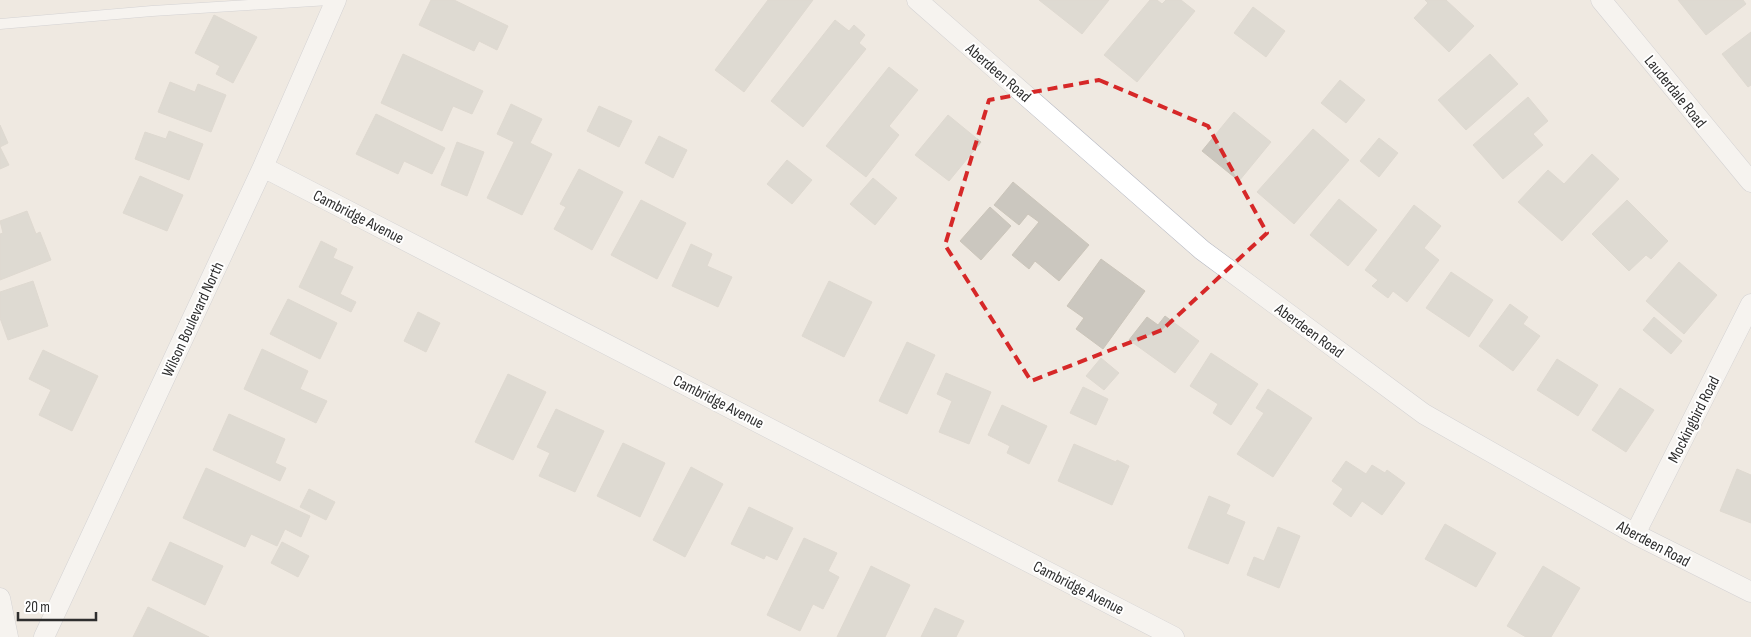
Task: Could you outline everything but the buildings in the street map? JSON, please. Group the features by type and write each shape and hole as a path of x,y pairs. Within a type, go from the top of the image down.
{"street":[{"name":"Wilson Boulevard North","path":"44,637 263,167 336,0"},
{"name":"Aberdeen Road","path":"917,0 1210,256 1424,414 1635,534 1751,592"},
{"name":"Lauderdale Road","path":"1602,0 1751,182"},
{"name":"Cambridge Avenue","path":"263,167 1174,637"},
{"name":"Mockingbird Road","path":"1635,534 1751,304"},
{"path":"0,598 8,637"}],"lane":[{"path":"0,24 152,11 329,0"}],"highlighted area":[{"path":"1099,80 1208,126 1267,233 1162,330 1031,381 945,245 989,100"}]}
